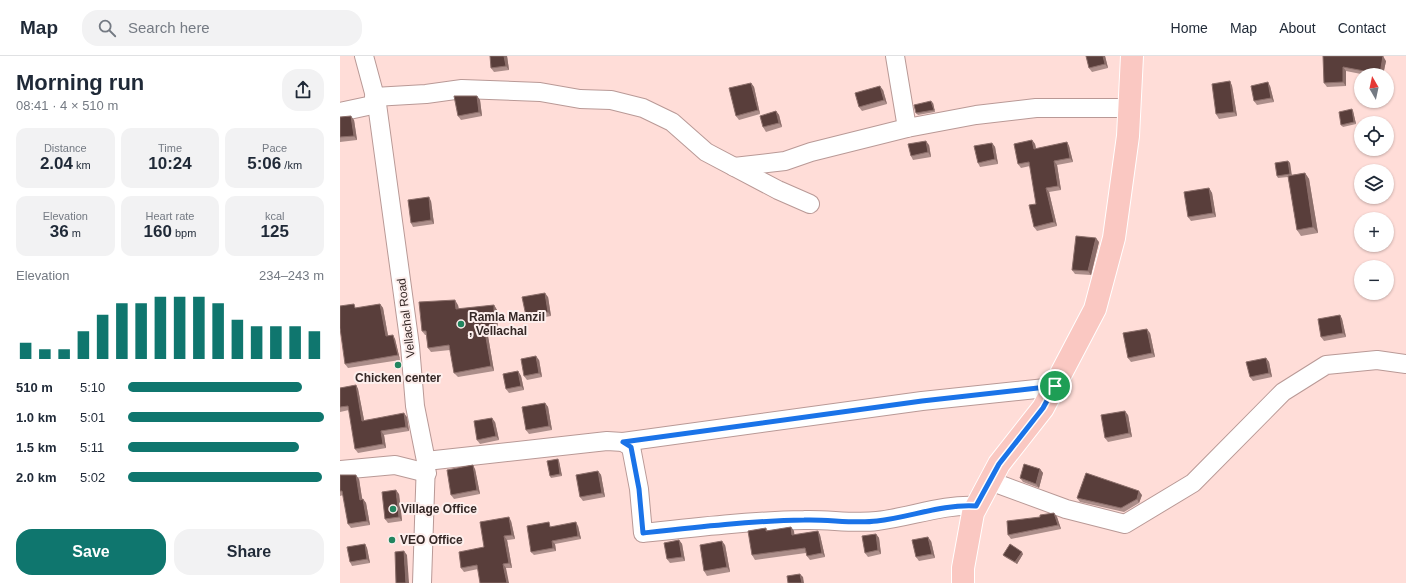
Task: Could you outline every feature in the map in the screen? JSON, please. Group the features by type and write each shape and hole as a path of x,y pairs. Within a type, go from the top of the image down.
{"main road":[{"path":"963,583 963,568 973,513 976,506 999,464 1043,408 1095,309 1114,238 1128,136 1132,56"}],"street":[{"name":"Vellachal Road","path":"364,56 376,100 410,346 415,406 426,467 422,583"},
{"path":"895,56 907,128"},
{"path":"340,112 376,100 469,89 540,92 580,99 611,100 643,108 672,122 706,152 810,204"},
{"path":"734,167 785,161 811,152 907,128 976,116 1036,108 1130,108"},
{"path":"990,481 1066,509 1125,524 1193,483 1283,392 1326,365 1377,360 1406,364"},
{"path":"340,470 395,465 426,467 607,441 623,442 922,401 1055,386"},
{"path":"623,442 631,447 639,489 643,533 736,523 806,520 877,522 931,510 964,505 976,506"}],"building":[{"path":"490,56 504,56 506,66 491,68"},
{"path":"1086,56 1103,56 1105,64 1089,68"},
{"path":"1323,56 1383,56 1381,68 1354,69 1343,67 1343,82 1324,83"},
{"path":"1230,81 1234,112 1216,114 1212,84"},
{"path":"1268,82 1271,98 1254,101 1251,86"},
{"path":"751,83 758,110 736,116 729,88"},
{"path":"880,86 884,100 859,107 855,93"},
{"path":"454,96 477,96 479,112 458,116"},
{"path":"931,101 934,110 916,113 914,105"},
{"path":"1352,109 1354,122 1341,125 1339,112"},
{"path":"776,111 779,123 763,127 760,116"},
{"path":"351,116 354,136 340,137 340,117"},
{"path":"1032,140 1034,149 1067,142 1070,158 1054,161 1058,186 1046,188 1054,222 1034,227 1029,205 1036,204 1029,162 1018,164 1014,144"},
{"path":"926,141 928,152 911,156 908,144"},
{"path":"992,143 995,159 978,163 974,146"},
{"path":"1288,161 1290,174 1277,176 1275,163"},
{"path":"1305,173 1313,227 1297,230 1288,176"},
{"path":"1209,188 1213,213 1188,217 1184,192"},
{"path":"429,197 431,220 411,223 408,200"},
{"path":"1076,236 1096,238 1088,271 1072,270"},
{"path":"545,293 548,312 526,316 522,297"},
{"path":"455,300 456,309 494,305 494,330 485,332 491,366 454,373 449,345 428,348 426,331 422,331 419,302"},
{"path":"354,304 355,308 380,304 386,336 393,335 398,355 345,364 340,328 340,306"},
{"path":"1340,315 1343,333 1321,337 1318,319"},
{"path":"1147,329 1152,353 1128,358 1123,333"},
{"path":"536,356 539,373 524,376 521,359"},
{"path":"1266,358 1269,373 1250,377 1246,362"},
{"path":"518,371 521,386 506,389 503,374"},
{"path":"356,385 362,421 404,413 406,427 381,431 383,444 355,449 348,406 340,407 340,388"},
{"path":"545,403 549,426 526,430 522,407"},
{"path":"1125,411 1129,433 1105,438 1101,415"},
{"path":"492,418 496,436 477,440 474,421"},
{"path":"558,459 560,474 550,476 547,461"},
{"path":"1024,464 1040,469 1036,484 1020,478"},
{"path":"473,465 477,490 451,495 447,470"},
{"path":"598,471 602,493 580,497 576,475"},
{"path":"1086,473 1139,491 1137,499 1121,508 1077,498"},
{"path":"340,475 356,475 360,500 363,499 367,521 348,524 342,491 340,491"},
{"name":"Village Office","path":"396,490 399,517 385,519 382,492"},
{"path":"1054,513 1058,525 1008,535 1007,521 1040,517 1040,515"},
{"path":"509,517 512,535 504,536 509,563 503,564 507,583 480,583 477,565 461,568 459,552 484,547 480,522"},
{"path":"549,522 550,527 576,522 578,536 552,541 553,548 531,552 527,526"},
{"path":"791,527 792,535 818,531 822,553 807,556 805,548 752,555 748,531 766,528 766,531"},
{"path":"876,534 878,550 865,553 862,536"},
{"path":"928,537 932,554 916,557 912,540"},
{"path":"679,540 682,557 667,559 664,543"},
{"path":"722,541 727,567 704,571 700,545"},
{"path":"365,544 367,559 350,562 347,547"},
{"path":"1010,544 1022,552 1015,562 1003,555"},
{"path":"404,551 406,583 396,583 395,552"},
{"path":"800,574 802,583 788,583 787,576"}],"place":[{"name":"Ramla Manzil , Vellachal","path":"461,324"},
{"name":"Chicken center","path":"398,365"},
{"name":"Village Office","path":"393,509"},
{"name":"VEO Office","path":"392,540"}],"route":[{"path":"1055,386 1043,408 999,464 976,506 964,505 931,510 877,522 806,520 736,523 643,533 639,489 631,447 623,442 758,422 922,401 1002,394 1055,386"}]}
